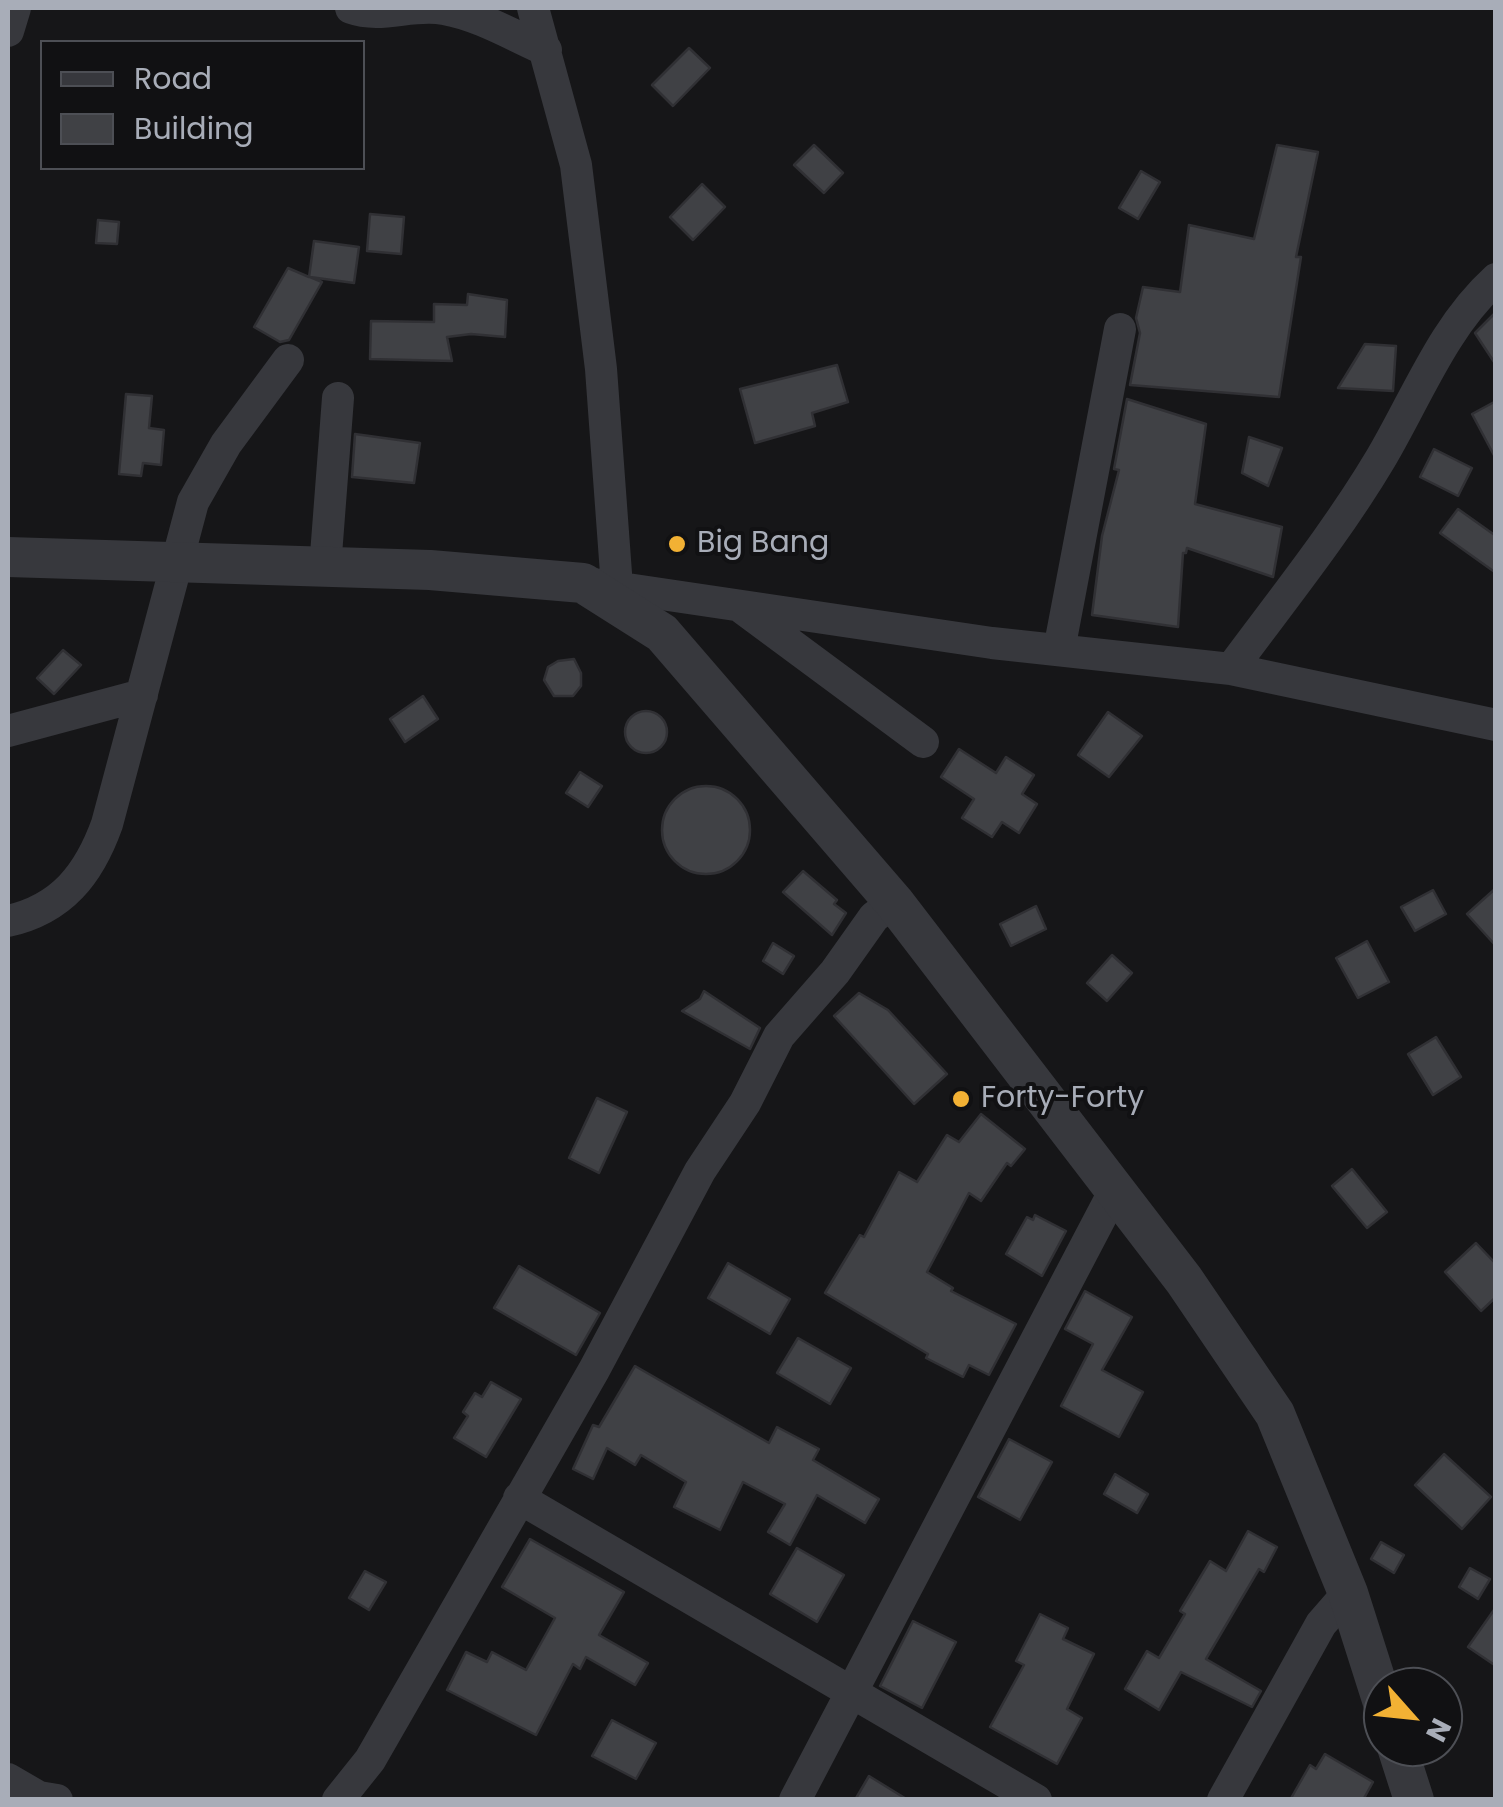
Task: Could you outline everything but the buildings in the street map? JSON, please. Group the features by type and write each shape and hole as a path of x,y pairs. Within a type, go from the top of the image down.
{"street":[{"path":"8,30 15,8"},
{"path":"351,8 369,14 442,8 546,50"},
{"path":"533,8 576,166 601,369 600,585"},
{"path":"1231,669 1319,550 1381,457 1408,404 1472,300 1496,279"},
{"path":"1058,650 1120,329"},
{"path":"8,922 64,895 94,860 193,502 226,444 288,360"},
{"path":"325,568 338,398"},
{"path":"8,557 430,570 600,585 1058,650 1231,669 1496,725"},
{"path":"600,585 662,633 894,902 1184,1280 1275,1414 1348,1593 1372,1667"},
{"path":"738,605 923,742"},
{"path":"8,731 142,695"},
{"path":"338,1800 370,1760 780,1036 874,917 894,902"},
{"path":"795,1800 1115,1190"},
{"path":"518,1498 1036,1800"},
{"path":"1223,1800 1322,1624 1348,1593"},
{"path":"1403,1767 1414,1800"},
{"path":"8,1780 39,1798 57,1800"}],"place":[{"name":"Big Bang","path":"677,544"},
{"name":"Forty-Forty","path":"961,1099"}]}
